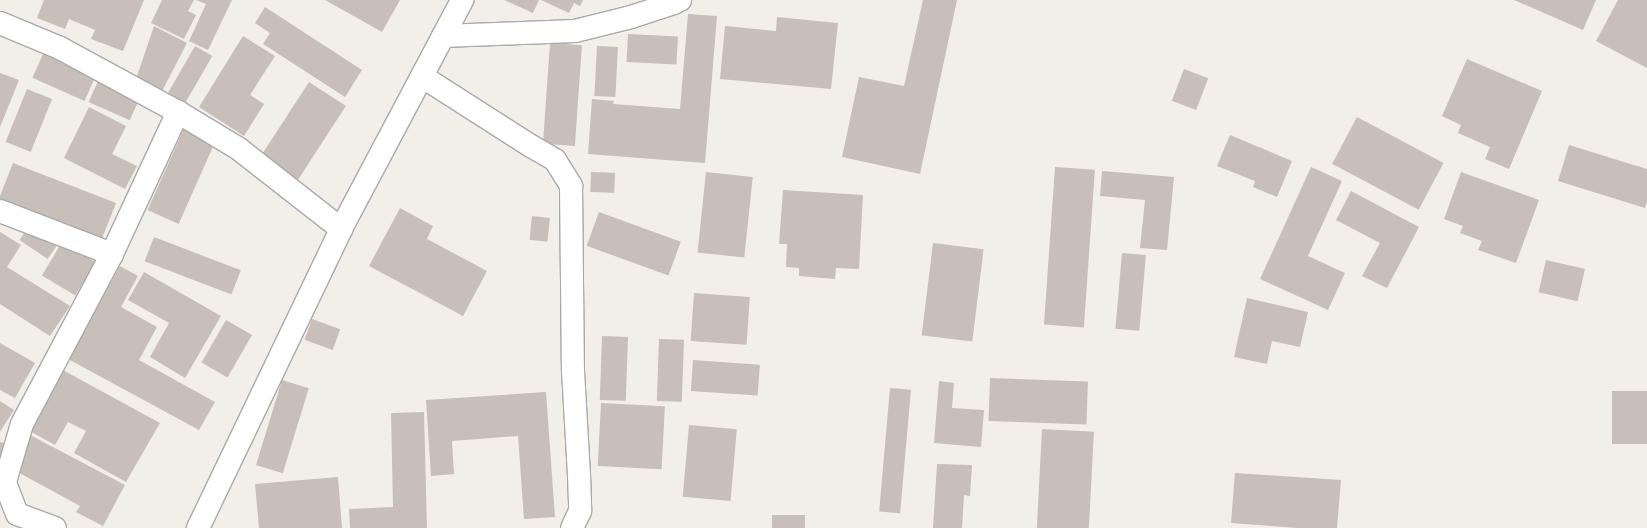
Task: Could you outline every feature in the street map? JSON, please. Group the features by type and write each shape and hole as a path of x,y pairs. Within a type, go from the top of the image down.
{"street":[{"path":"198,528 341,229 462,0"},
{"path":"443,36 575,31 631,17 674,4 680,0"},
{"path":"0,23 60,48 178,112 239,149 341,229"},
{"path":"423,74 423,77 555,160 571,186 573,371 580,475 580,511 572,528"},
{"path":"56,528 17,514 5,482 22,424 112,254 178,112"},
{"path":"0,211 112,254"}],"building":[{"path":"44,0 144,0 123,51 91,39 95,30 69,19 65,29 37,18"},
{"path":"162,0 194,0 188,11 196,15 184,39 151,23"},
{"path":"196,0 232,0 208,50 189,41 206,4"},
{"path":"325,0 400,0 382,32"},
{"path":"504,0 539,0 533,13"},
{"path":"541,0 583,0 580,6 574,3 569,13"},
{"path":"923,0 957,0 920,174 842,157 859,77 904,86"},
{"path":"1514,0 1596,0 1583,30"},
{"path":"1618,0 1647,0 1647,68 1596,41"},
{"path":"265,7 362,70 345,97 263,44 270,33 255,23"},
{"path":"688,14 717,16 705,163 588,154 592,99 614,101 613,104 680,109"},
{"path":"777,17 838,23 831,89 720,79 725,26 776,31"},
{"path":"154,26 187,43 160,95 135,82"},
{"path":"628,34 678,37 676,65 627,62"},
{"path":"243,36 275,56 250,95 264,104 244,136 199,107"},
{"path":"550,43 582,45 575,146 543,144"},
{"path":"195,46 212,56 183,106 166,96"},
{"path":"597,46 618,47 615,97 594,96"},
{"path":"43,54 95,77 84,101 32,78"},
{"path":"1467,59 1542,91 1509,169 1485,159 1490,147 1458,133 1461,125 1442,116"},
{"path":"1184,69 1208,78 1196,110 1172,101"},
{"path":"0,73 19,80 0,127"},
{"path":"98,81 139,99 130,120 89,102"},
{"path":"309,82 346,106 298,180 261,156"},
{"path":"27,89 52,99 31,152 6,142"},
{"path":"89,107 126,126 112,154 137,166 125,189 64,158"},
{"path":"1357,117 1444,163 1419,210 1332,164"},
{"path":"185,126 216,140 179,224 148,210"},
{"path":"1230,135 1292,161 1277,197 1253,187 1255,181 1217,166"},
{"path":"1569,145 1647,169 1647,202 1645,208 1558,181"},
{"path":"13,163 116,203 101,241 0,201 0,196"},
{"path":"1055,167 1095,170 1084,327 1044,325"},
{"path":"1311,167 1342,181 1308,256 1345,273 1328,310 1260,279"},
{"path":"1102,171 1174,177 1167,250 1140,248 1145,200 1100,196"},
{"path":"591,172 615,173 614,193 590,192"},
{"path":"706,172 753,177 744,257 698,253"},
{"path":"1461,172 1539,200 1516,263 1478,250 1482,241 1460,233 1463,226 1444,219"},
{"path":"783,190 863,195 859,269 836,268 835,279 799,276 799,268 786,267 787,244 779,244"},
{"path":"1351,191 1419,227 1387,288 1362,276 1380,243 1336,220"},
{"path":"400,208 433,226 427,239 487,271 463,316 369,266"},
{"path":"599,212 681,242 668,276 587,246"},
{"path":"532,216 550,218 547,242 529,240"},
{"path":"29,226 57,245 48,259 19,240"},
{"path":"0,232 21,245 7,267 70,306 50,336 0,304"},
{"path":"154,237 241,270 232,295 145,261"},
{"path":"62,242 95,262 75,296 42,275"},
{"path":"933,243 984,249 972,342 922,335"},
{"path":"1122,253 1146,255 1139,331 1115,329"},
{"path":"1546,260 1585,269 1578,301 1539,292"},
{"path":"120,266 138,276 121,307 157,327 139,360 215,402 199,430 68,359"},
{"path":"144,272 221,316 185,378 150,357 169,323 128,300"},
{"path":"694,293 750,297 747,345 691,341"},
{"path":"1247,298 1308,312 1300,347 1272,341 1267,364 1234,357"},
{"path":"312,319 340,329 333,350 304,340"},
{"path":"226,320 252,335 227,377 202,362"},
{"path":"602,336 628,337 626,401 600,400"},
{"path":"659,339 684,340 682,402 657,401"},
{"path":"0,343 35,363 15,398 0,390"},
{"path":"693,360 760,365 758,396 691,391"},
{"path":"59,368 160,423 126,482 74,453 86,431 68,422 55,445 26,429"},
{"path":"990,378 1088,381 1086,424 988,421"},
{"path":"282,380 309,388 283,473 256,465"},
{"path":"939,381 954,383 952,408 984,410 981,447 934,443"},
{"path":"890,388 911,390 900,513 879,512"},
{"path":"1612,391 1647,391 1647,444 1612,444"},
{"path":"546,392 555,517 524,519 518,436 452,441 454,474 431,476 426,400"},
{"path":"0,401 14,410 0,432"},
{"path":"601,403 665,406 662,469 598,466"},
{"path":"424,412 427,528 350,528 349,509 393,507 391,413"},
{"path":"689,425 737,429 731,501 683,497"},
{"path":"1042,429 1094,432 1089,528 1037,528"},
{"path":"30,435 125,485 103,526 76,512 80,506 12,469"},
{"path":"0,442 9,444 0,484"},
{"path":"937,464 972,465 970,496 964,495 962,528 933,528"},
{"path":"1235,473 1341,480 1337,528 1298,528 1231,523"},
{"path":"338,477 342,528 259,528 255,484"},
{"path":"772,515 805,515 805,528 772,528"}]}
